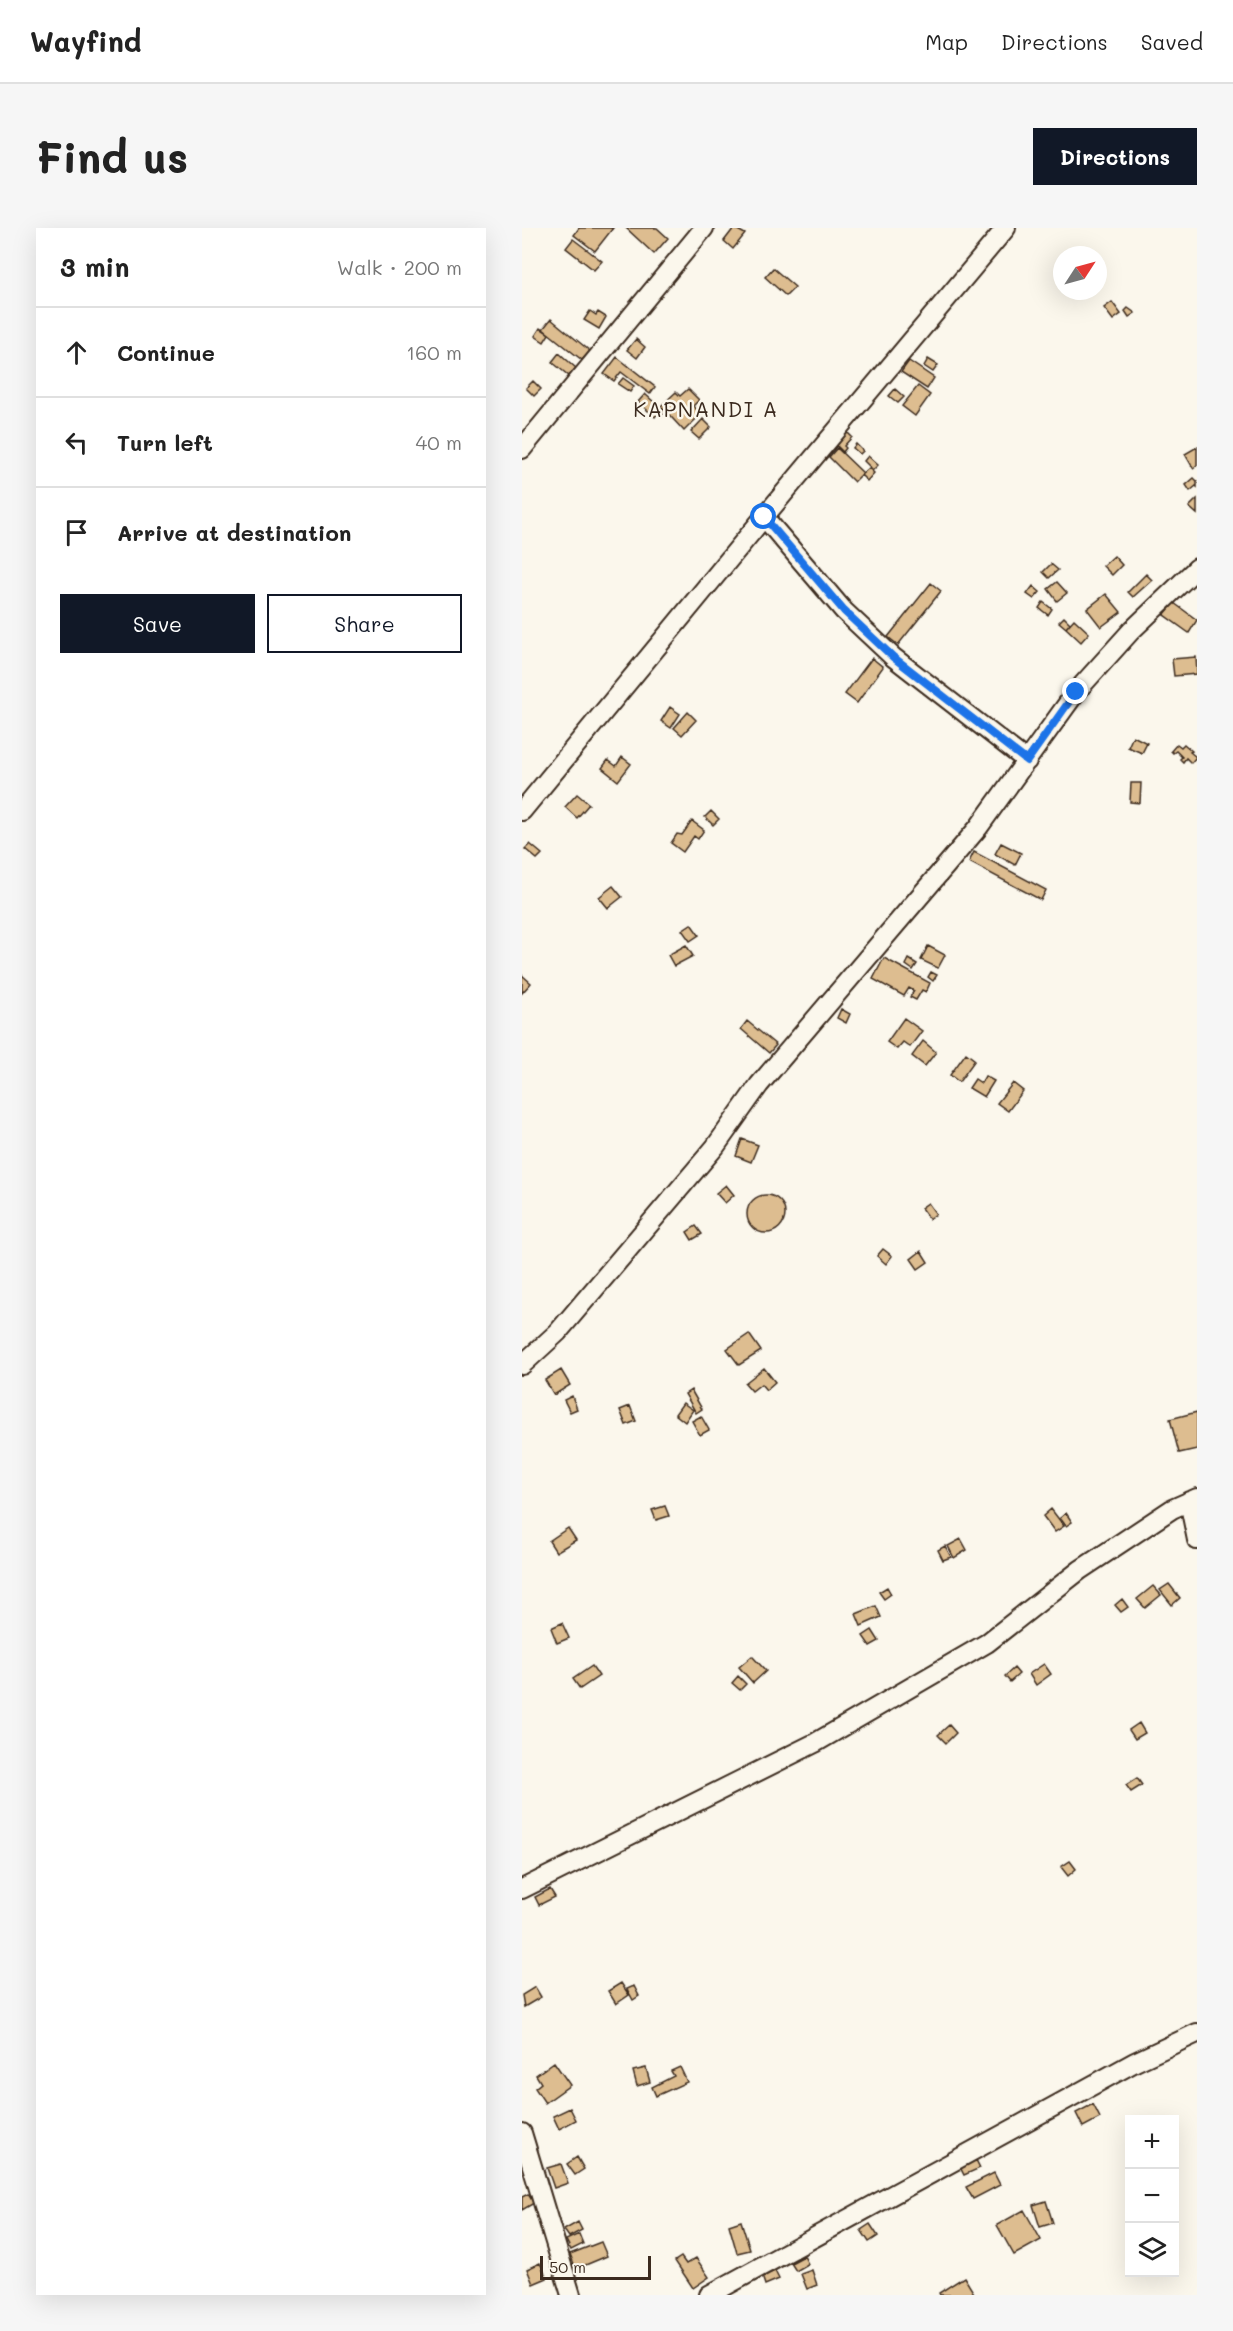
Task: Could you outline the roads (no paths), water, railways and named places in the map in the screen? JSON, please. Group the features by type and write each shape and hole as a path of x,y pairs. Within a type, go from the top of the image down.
{"street":[{"path":"522,449 704,228"},
{"path":"522,812 764,517 1006,228"},
{"path":"764,517 844,611 893,657 1027,761"},
{"path":"522,1365 544,1347 565,1324 715,1147 759,1085 978,828 1076,692 1131,631 1197,568"},
{"path":"522,1890 836,1732 987,1643 1080,1570 1158,1518 1193,1500 1197,1540"},
{"path":"710,2295 1135,2062 1197,2033"},
{"path":"522,2133 571,2295"}],"district":[{"name":"KAPNANDI A","path":"706,410"}]}
